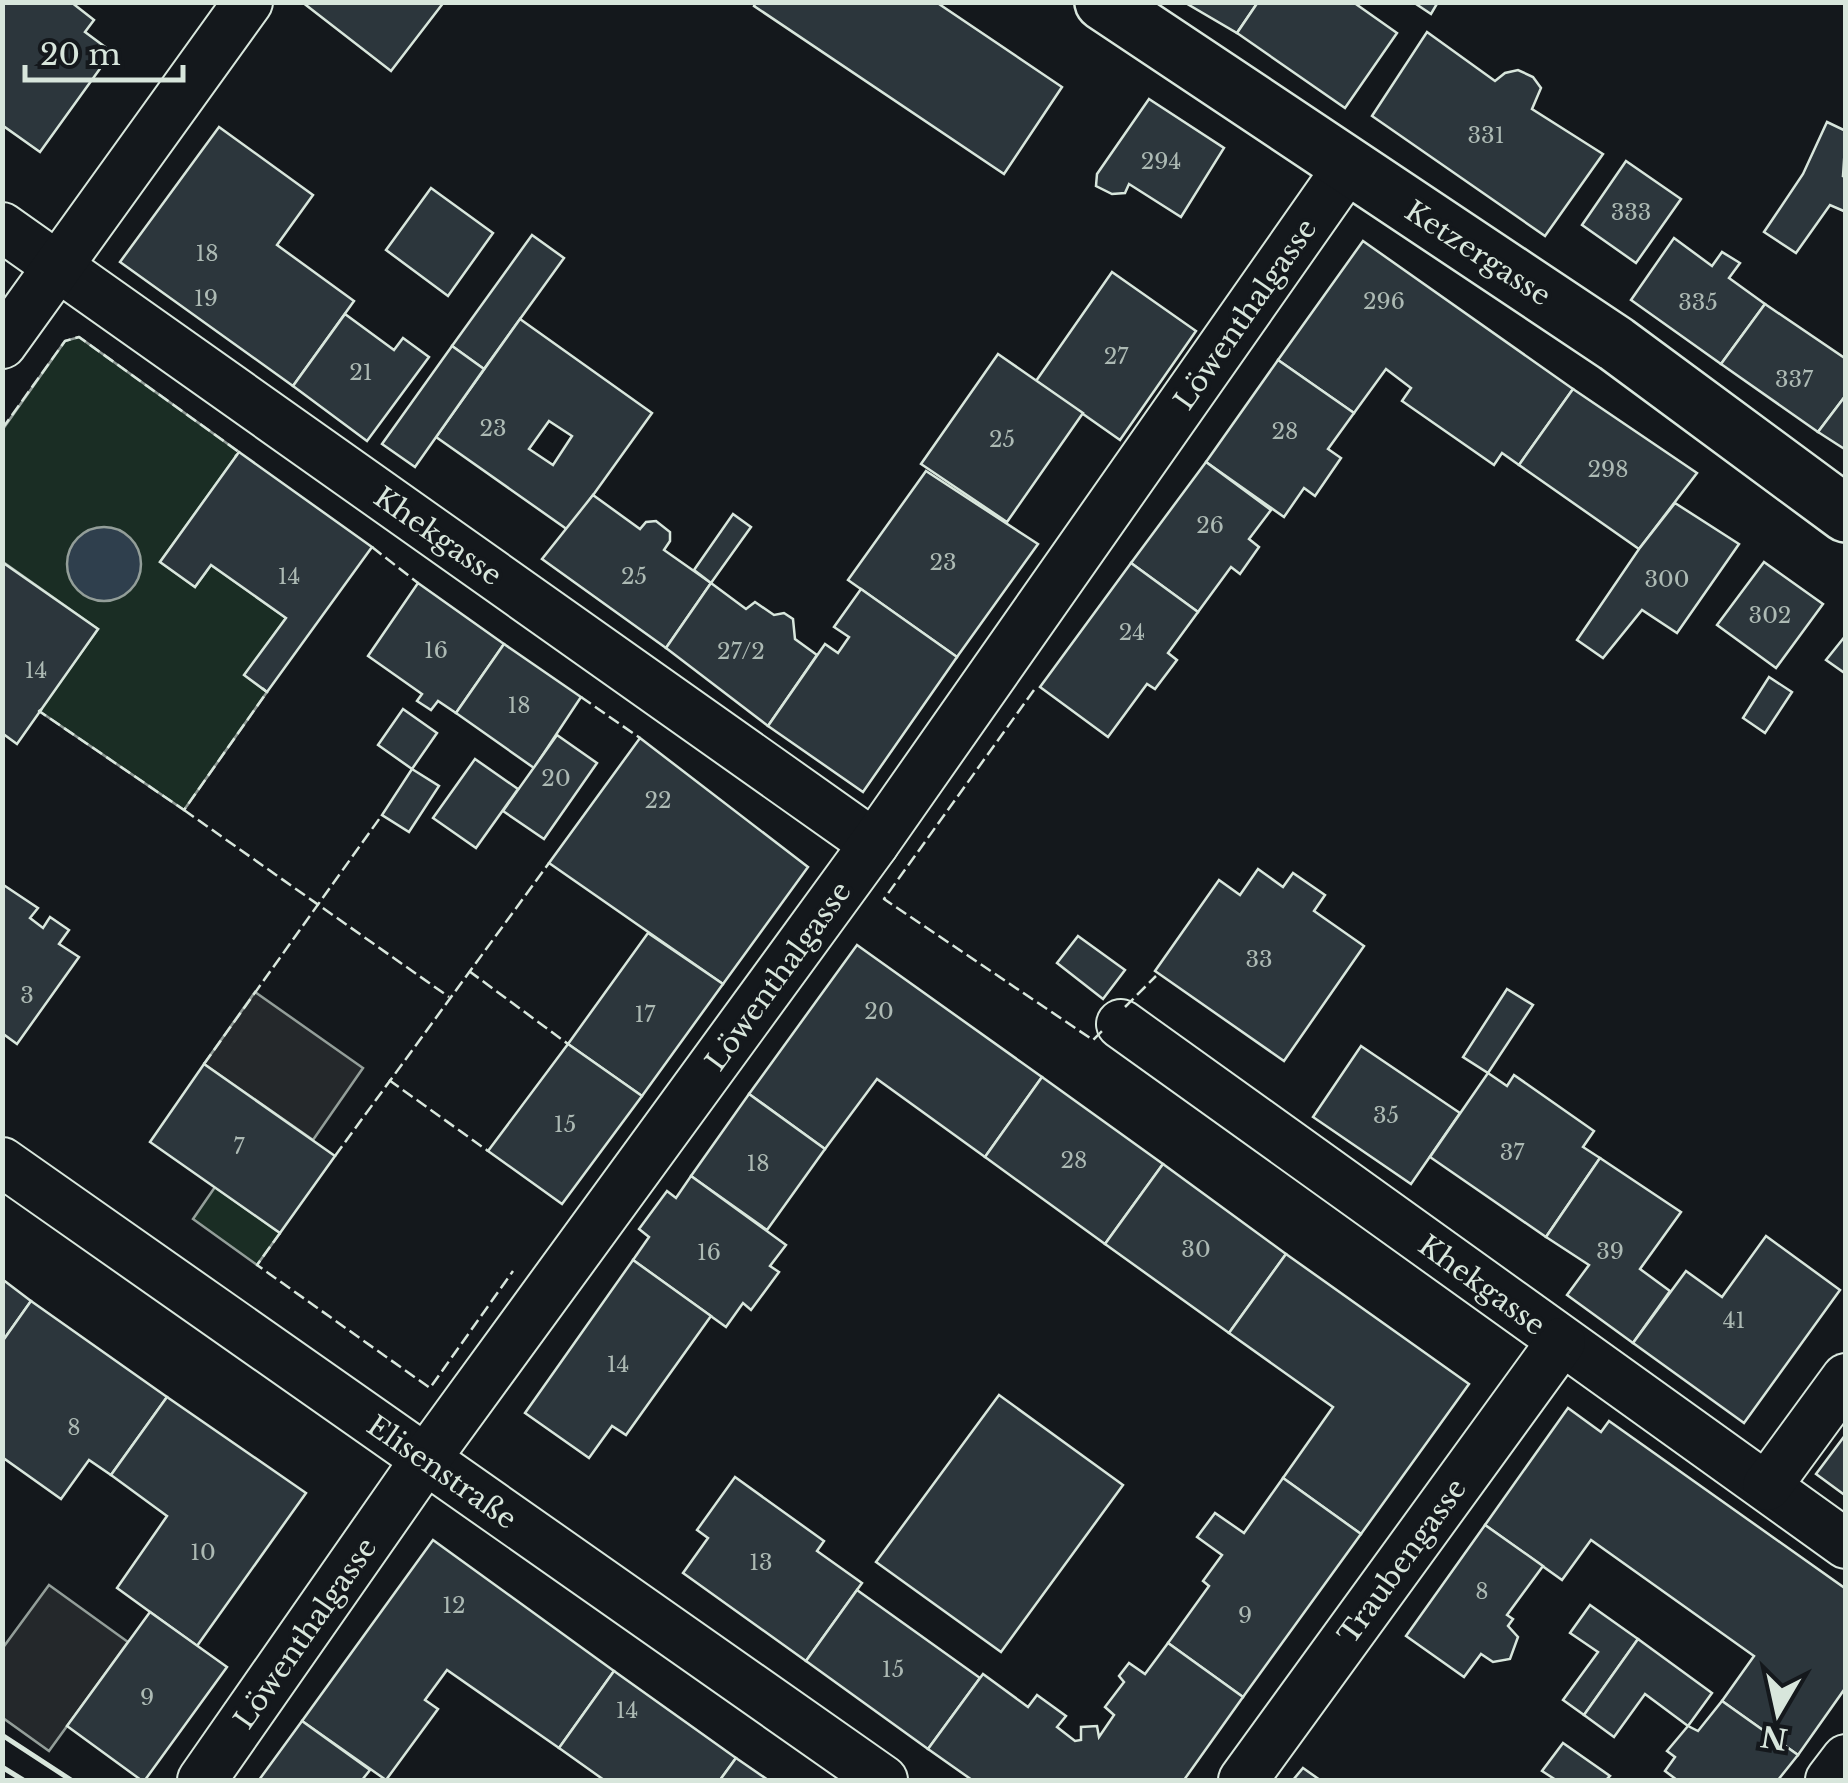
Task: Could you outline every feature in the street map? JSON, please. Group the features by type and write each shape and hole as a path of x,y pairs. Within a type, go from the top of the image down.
{"main road":[{"name":"Ketzergasse","path":"1104,2 1616,344 1846,514"}],"street":[{"path":"2,344 248,2"},
{"name":"Löwenthalgasse","path":"202,1780 425,1460 874,844 1348,166"},
{"name":"Khekgasse","path":"2,227 874,844"},
{"name":"Khekgasse","path":"1121,1024 1846,1544"},
{"name":"Elisenstraße","path":"2,1162 883,1780"},
{"name":"Traubengasse","path":"1243,1780 1561,1342"},
{"path":"1767,1486 1846,1378"},
{"path":"1830,1780 1846,1758"}],"green space":[{"path":"79,337 239,452 160,562 195,587 211,565 286,618 245,675 267,692 184,810 39,711 98,629 3,562 3,429 65,341"},
{"path":"215,1187 280,1233 257,1265 193,1219"}],"shaded area":[{"path":"255,992 363,1068 313,1140 204,1064"},
{"path":"49,1585 128,1642 49,1751 3,1718 2,1649"}],"water":[{"path":"104,527 130,538 141,564 130,590 104,601 78,590 67,564 78,538"}],"building":[{"path":"2,2 71,2 94,20 85,32 112,52 40,152 2,125"},
{"path":"302,2 444,2 391,71"},
{"path":"756,2 936,2 1062,87 1004,174 754,6"},
{"path":"1184,2 1258,2 1237,33"},
{"path":"1258,2 1353,2 1397,33 1345,108 1237,33"},
{"path":"1413,2 1438,2 1431,14"},
{"path":"1427,32 1495,81 1518,70 1533,77 1541,88 1532,109 1603,154 1545,236 1372,116"},
{"path":"1149,99 1224,148 1181,217 1129,184 1125,193 1112,194 1096,186 1097,174"},
{"path":"1827,122 1846,131 1846,212 1830,205 1796,253 1764,232 1803,174"},
{"path":"219,127 313,195 277,245 354,301 293,386 120,262"},
{"path":"1626,161 1681,199 1636,263 1582,225"},
{"path":"431,188 493,233 448,296 386,250"},
{"path":"532,235 564,258 484,369 452,346"},
{"path":"1674,238 1712,266 1722,252 1740,263 1729,278 1765,304 1721,364 1631,300"},
{"path":"1363,241 1573,389 1519,465 1502,453 1494,465 1402,401 1411,388 1386,369 1354,413 1278,360"},
{"path":"1112,272 1196,331 1120,440 1036,381"},
{"path":"1765,304 1846,359 1846,395 1818,432 1721,364"},
{"path":"345,314 394,350 403,338 429,357 367,441 293,386"},
{"path":"520,319 652,413 568,530 436,437","holes":["549,421 572,436 553,465 529,449"]},
{"path":"452,346 484,369 415,467 382,444"},
{"path":"998,354 1083,413 1007,522 921,464"},
{"path":"1278,360 1354,413 1328,449 1341,458 1315,496 1304,488 1284,517 1206,462"},
{"path":"1573,389 1697,473 1639,549 1519,465"},
{"path":"1846,395 1846,450 1818,432"},
{"path":"239,452 372,547 267,692 244,675 286,618 211,565 195,587 160,562"},
{"path":"1206,462 1271,510 1249,539 1259,547 1240,574 1231,567 1198,612 1131,563"},
{"path":"926,471 1038,544 957,657 848,580"},
{"path":"593,495 640,529 646,522 656,521 670,532 664,550 711,583 666,648 542,559"},
{"path":"1675,503 1739,544 1677,633 1642,610 1603,658 1577,640"},
{"path":"733,514 751,527 711,583 694,570"},
{"path":"2,562 98,629 17,744 2,733"},
{"path":"1764,562 1823,604 1776,668 1717,625"},
{"path":"1131,563 1198,612 1168,653 1177,660 1155,689 1147,684 1108,737 1040,687"},
{"path":"418,583 504,644 456,713 438,701 431,710 417,701 422,694 368,656"},
{"path":"711,583 746,609 755,602 774,615 784,613 793,619 795,639 817,655 768,726 666,648"},
{"path":"861,589 957,657 863,792 768,726 825,644 838,653 849,637 834,627"},
{"path":"1846,635 1846,674 1826,660"},
{"path":"504,644 581,697 534,768 456,713"},
{"path":"1769,677 1792,692 1765,733 1743,718"},
{"path":"403,709 437,733 412,769 378,745"},
{"path":"557,735 597,763 544,839 503,811"},
{"path":"640,738 808,867 723,984 549,863"},
{"path":"475,759 518,789 476,848 433,818"},
{"path":"412,769 439,786 409,832 382,815"},
{"path":"1258,869 1283,887 1293,873 1325,895 1314,911 1364,946 1284,1061 1155,971 1219,880 1240,895"},
{"path":"2,884 38,908 30,918 43,928 50,917 69,930 59,944 79,957 17,1044 2,1033"},
{"path":"648,933 723,984 642,1096 568,1044"},
{"path":"1078,936 1125,970 1103,999 1057,963"},
{"path":"857,945 1042,1077 985,1157 877,1079 825,1149 749,1094"},
{"path":"1507,989 1533,1005 1488,1073 1463,1057"},
{"path":"568,1044 642,1096 562,1204 488,1151"},
{"path":"1361,1046 1460,1113 1411,1184 1313,1117"},
{"path":"204,1064 335,1156 280,1233 150,1142"},
{"path":"1488,1073 1507,1086 1514,1075 1594,1131 1583,1147 1600,1158 1546,1237 1430,1157"},
{"path":"1042,1077 1163,1164 1105,1244 985,1157"},
{"path":"749,1094 825,1149 767,1230 691,1176"},
{"path":"1600,1158 1681,1212 1640,1269 1670,1291 1633,1343 1567,1295 1589,1265 1546,1237"},
{"path":"1163,1164 1286,1254 1229,1333 1105,1244"},
{"path":"691,1176 786,1245 770,1266 779,1272 751,1310 743,1303 726,1327 633,1260 649,1237 639,1229 667,1191 676,1198"},
{"path":"1766,1236 1840,1290 1744,1423 1633,1343 1686,1271 1722,1297"},
{"path":"1286,1254 1469,1384 1361,1534 1283,1478 1333,1407 1229,1333"},
{"path":"633,1260 711,1316 626,1435 612,1426 589,1458 525,1413"},
{"path":"2,1279 31,1301 2,1342"},
{"path":"31,1301 167,1397 111,1475 89,1460 61,1499 2,1457 2,1342"},
{"path":"999,1395 1123,1485 1001,1652 876,1562"},
{"path":"167,1397 306,1493 197,1646 117,1588 167,1516 111,1475"},
{"path":"1568,1408 1601,1432 1609,1421 1846,1589 1846,1687 1798,1755 1722,1701 1754,1656 1591,1540 1562,1580 1485,1525"},
{"path":"1846,1434 1846,1496 1816,1474"},
{"path":"735,1477 824,1541 817,1551 862,1583 806,1661 683,1573 708,1538 697,1530"},
{"path":"1283,1478 1361,1534 1243,1697 1168,1643 1209,1586 1203,1581 1222,1555 1197,1537 1215,1513 1244,1533"},
{"path":"1485,1525 1543,1566 1507,1615 1513,1619 1508,1626 1518,1637 1510,1659 1493,1662 1481,1654 1464,1677 1406,1636"},
{"path":"433,1540 614,1671 559,1748 447,1670 425,1700 438,1709 386,1780 302,1721"},
{"path":"857,1590 980,1678 928,1749 806,1661"},
{"path":"1590,1605 1638,1639 1584,1715 1563,1700 1598,1652 1570,1633"},
{"path":"150,1612 227,1667 145,1780 141,1780 67,1726"},
{"path":"1638,1639 1712,1693 1688,1726 1645,1694 1614,1737 1584,1715"},
{"path":"1168,1643 1243,1697 1184,1780 972,1780 928,1749 983,1674 1028,1707 1037,1695 1066,1716 1057,1727 1075,1741 1081,1740 1081,1727 1097,1726 1099,1737 1114,1715 1105,1707 1124,1682 1119,1676 1129,1663 1145,1674"},
{"path":"614,1671 736,1758 720,1780 604,1780 559,1748"},
{"path":"1722,1701 1798,1755 1778,1780 1677,1780 1665,1771 1675,1757 1667,1751 1688,1726 1698,1731"},
{"path":"302,1721 370,1770 362,1780 259,1780"},
{"path":"1563,1743 1610,1776 1606,1780 1556,1780 1542,1771"},
{"path":"736,1758 768,1780 720,1780"},
{"path":"1303,1768 1320,1780 1293,1780"}],"fence":[{"path":"2,429 65,341 79,337 239,452 235,457"},
{"path":"372,547 418,583"},
{"path":"42,709 39,711 184,810 267,692 262,688"},
{"path":"1034,690 884,899 1093,1040 1104,1029"},
{"path":"581,697 640,738"},
{"path":"184,810 449,997"},
{"path":"204,1064 382,815"},
{"path":"335,1156 549,863"},
{"path":"469,971 568,1044"},
{"path":"1125,1007 1156,976"},
{"path":"389,1080 488,1151"},
{"path":"280,1233 257,1265 430,1388 513,1271"},
{"path":"2,1735 71,1780"}],"wall":[{"path":"2,1735 71,1780"},
{"path":"2,1767 23,1780"}]}
